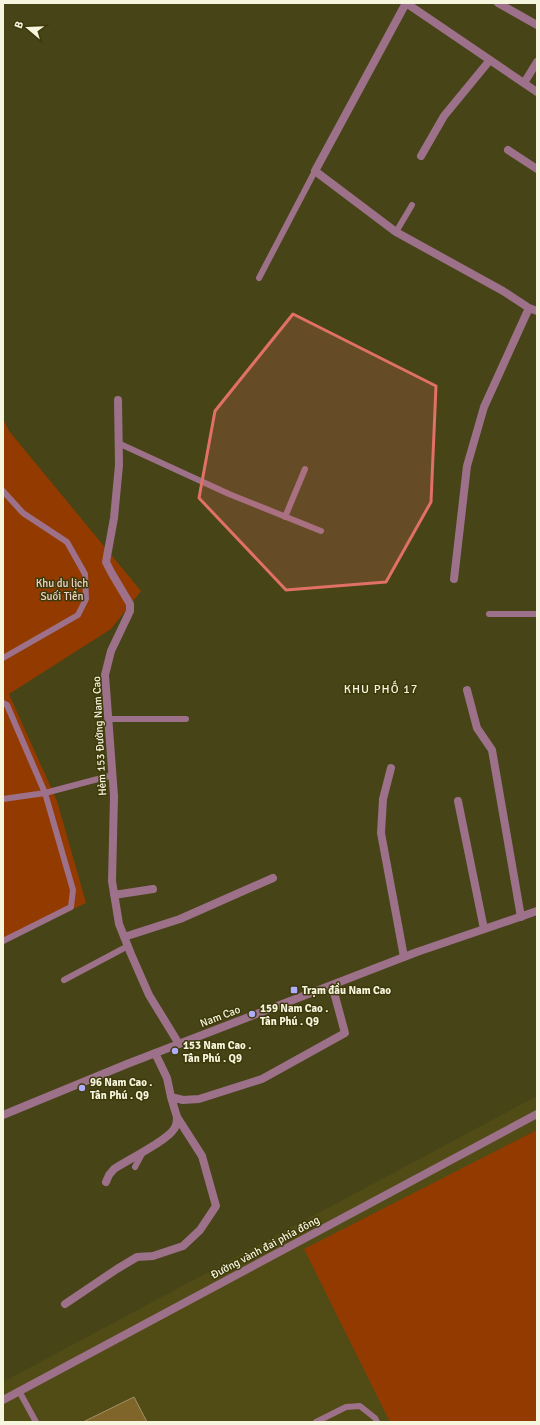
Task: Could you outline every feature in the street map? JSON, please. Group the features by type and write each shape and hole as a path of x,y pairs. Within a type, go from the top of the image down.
{"street":[{"path":"454,579 467,466 484,407 533,309 396,232 315,171 406,3 537,92"},
{"path":"498,3 537,25"},
{"path":"422,156 444,116 472,80 490,60"},
{"path":"524,83 537,62"},
{"path":"508,150 537,169"},
{"name":"Hẻm 153 Đường Nam Cao","path":"118,400 119,466 114,518 106,562 130,604 130,611 110,651 105,675 114,796 112,881 119,924 124,937 149,995 179,1044"},
{"path":"467,690 477,728 492,750 521,917"},
{"path":"391,768 383,799 381,833 404,958"},
{"path":"458,801 484,929"},
{"path":"124,937 180,919 273,878"},
{"path":"114,895 153,889"},
{"name":"Nam Cao","path":"3,1115 155,1053 332,985 537,911"},
{"path":"171,1097 183,1100 199,1099 262,1078 345,1033 332,985"},
{"path":"65,1304 137,1257 152,1256 183,1246 200,1230 216,1206 202,1156 177,1117 167,1078 155,1053"},
{"name":"Đường vành đai phía đông","path":"3,1400 537,1114"},
{"path":"106,1182 114,1169 144,1151 174,1130 177,1117"}],"lane":[{"path":"259,278 315,171"},
{"path":"396,232 412,205"},
{"path":"118,443 229,494 321,531"},
{"path":"286,517 306,469"},
{"path":"3,490 23,513 67,542 85,574 86,599 78,615 3,658"},
{"path":"490,614 537,614"},
{"path":"3,703 7,705 45,793 73,890 71,908 3,941"},
{"path":"108,719 186,718"},
{"path":"3,800 45,793 113,775"},
{"path":"64,980 128,946"},
{"path":"135,1167 144,1151"},
{"path":"19,1391 36,1422"},
{"path":"316,1422 346,1407 360,1406 375,1418 377,1422"}],"highlighted area":[{"path":"293,314 436,386 431,502 386,582 286,590 199,498 215,411"}],"shaded area":[{"path":"537,1096 537,1422 3,1422 3,1382"}],"green space":[{"name":"Khu du lịch Suối Tiên","path":"3,419 9,431 141,591 111,629 9,694 57,801 86,903 3,942"},
{"path":"537,1130 537,1422 390,1422 304,1249"}],"building":[{"path":"134,1397 147,1422 83,1422"}],"place":[{"name":"Trạm đầu Nam Cao","path":"294,990"},
{"name":"159 Nam Cao . Tân Phú . Q9","path":"252,1014"},
{"name":"153 Nam Cao . Tân Phú . Q9","path":"175,1051"},
{"name":"96 Nam Cao . Tân Phú . Q9","path":"82,1088"}],"district":[{"name":"KHU PHỐ 17","path":"381,689"}]}
